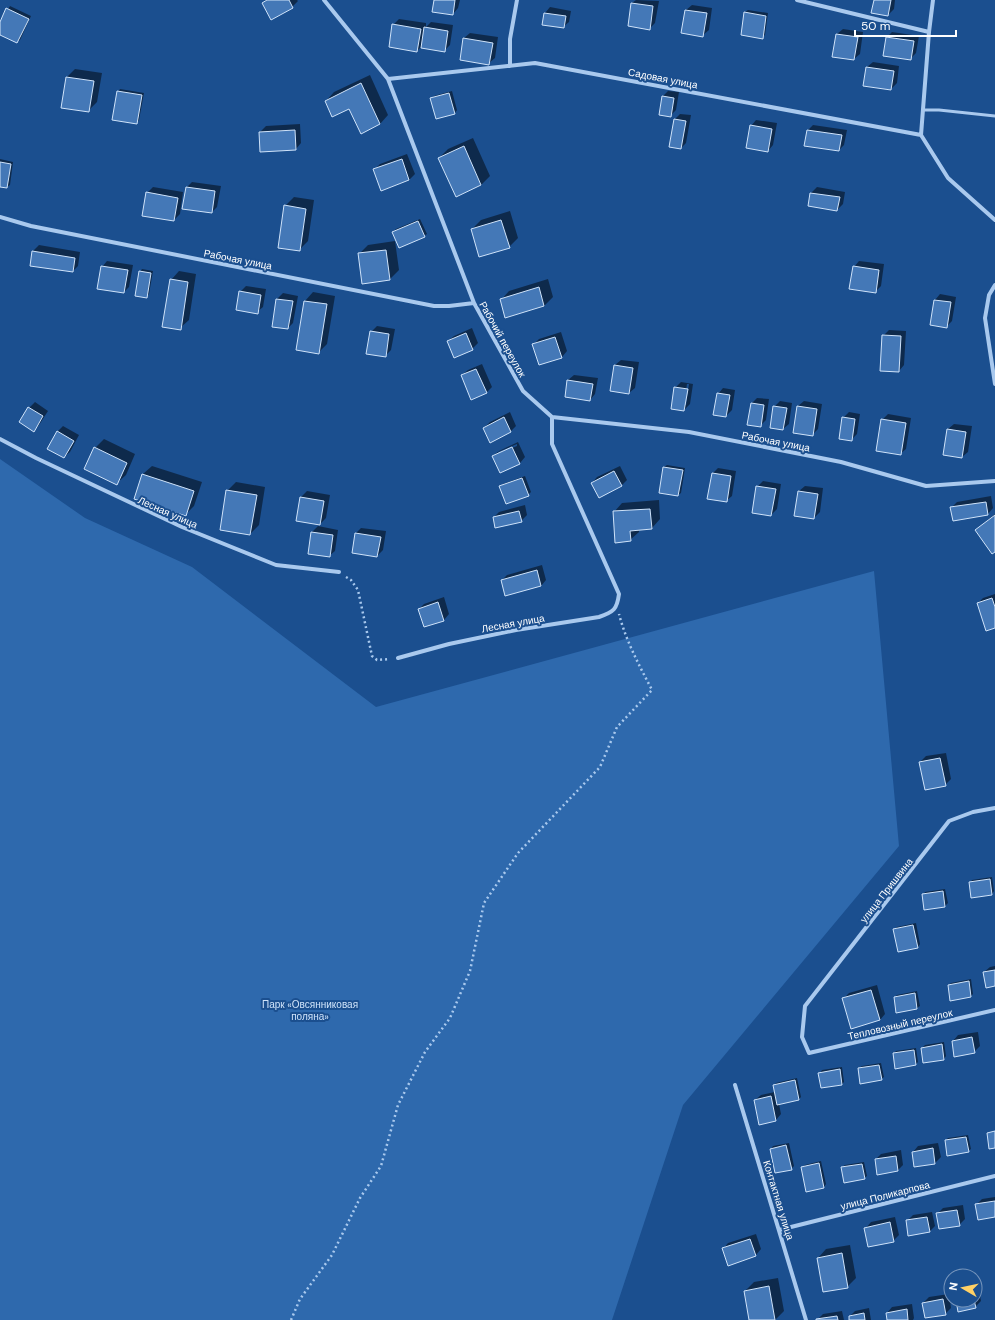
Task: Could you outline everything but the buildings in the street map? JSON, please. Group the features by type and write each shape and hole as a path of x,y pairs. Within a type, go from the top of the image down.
{"street":[{"path":"324,0 388,79"},
{"path":"510,66 510,39 518,0"},
{"path":"798,0 929,32"},
{"path":"933,0 921,135 948,178 995,220"},
{"name":"Садовая улица","path":"388,79 535,63 921,135"},
{"name":"Рабочий переулок","path":"388,79 474,303 523,391 552,417"},
{"name":"Рабочая улица","path":"0,217 31,226 434,306 474,303"},
{"path":"995,284 989,295 985,318 995,384"},
{"path":"552,417 552,444 619,594 617,606"},
{"name":"Рабочая улица","path":"552,417 689,432 841,462 926,486 995,482"},
{"name":"Лесная улица","path":"0,439 36,458 182,527 276,565 339,572"},
{"name":"Лесная улица","path":"398,658 449,644 516,630 599,617 610,614 617,606"},
{"name":"улица Пришвина","path":"809,1052 802,1037 805,1006 950,821 973,812 995,808"},
{"name":"Тепловозный переулок","path":"809,1052 995,1010"},
{"name":"Контактная улица","path":"735,1085 806,1320"},
{"name":"улица Поликарпова","path":"779,1230 995,1176"}],"lane":[{"path":"923,110 939,110 995,116"}],"path":[{"path":"339,572 351,580 358,590 372,656 377,660 398,658"},
{"path":"291,1320 300,1298 332,1254 360,1198 381,1166 398,1105 425,1052 450,1018 470,971 484,903 518,853 600,767 618,727 652,690 631,649 617,606"}],"green space":[{"name":"Парк «Овсянниковая поляна»","path":"0,459 85,518 192,567 376,707 874,571 899,846 683,1105 612,1320 0,1320"}]}
